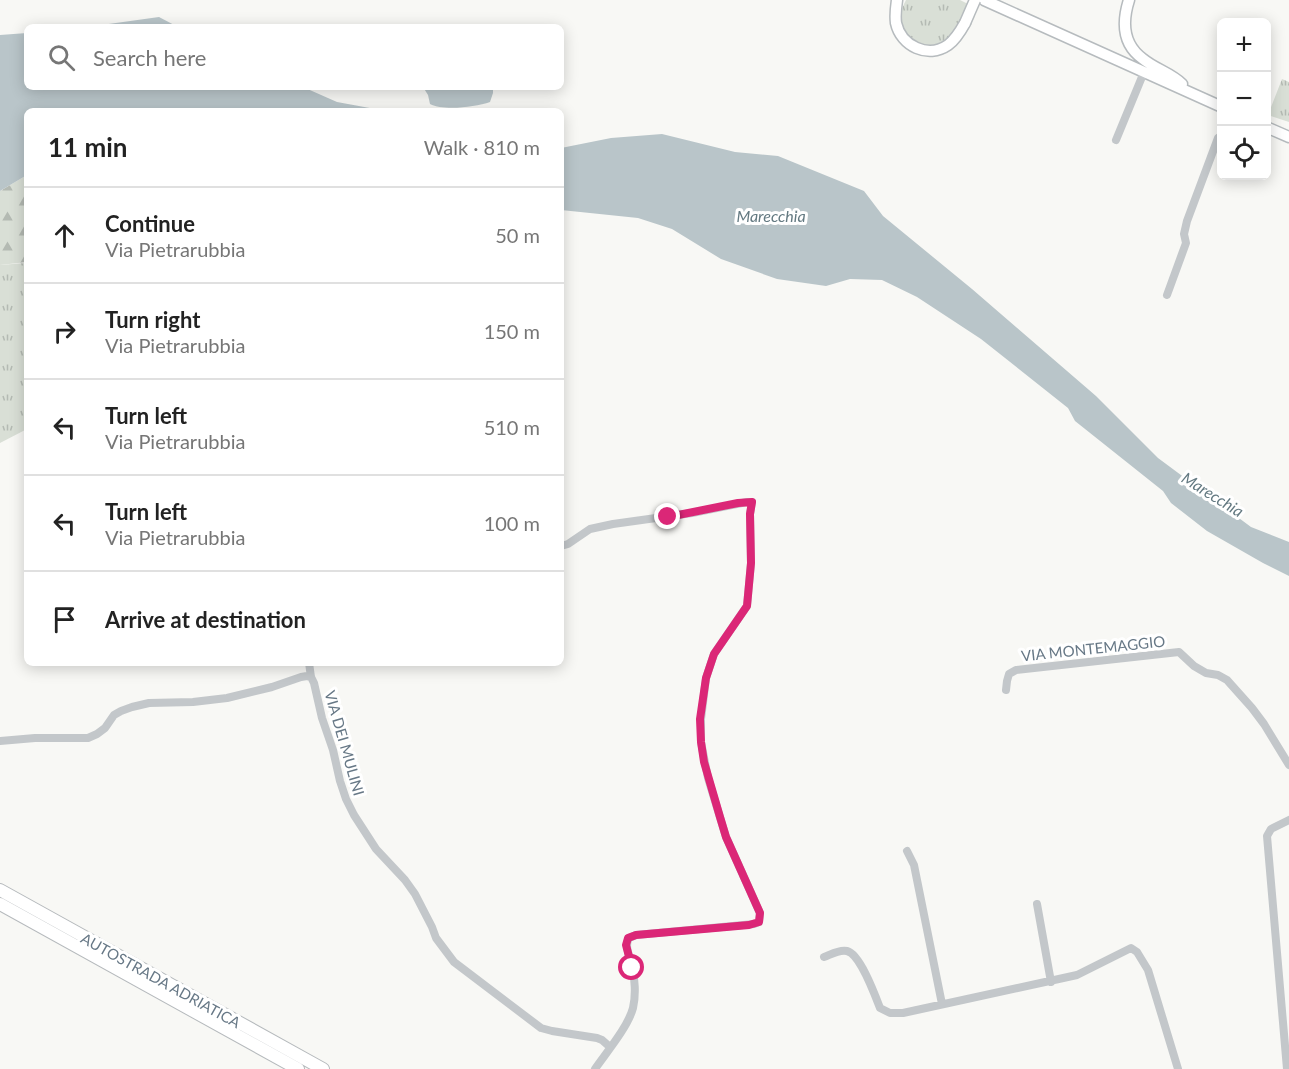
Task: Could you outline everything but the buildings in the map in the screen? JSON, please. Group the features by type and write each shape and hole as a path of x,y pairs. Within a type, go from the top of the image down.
{"highway":[{"name":"AUTOSTRADA ADRIATICA","path":"0,890 323,1069"},
{"name":"AUTOSTRADA ADRIATICA","path":"0,904 298,1069"}],"main road":[{"path":"902,0 897,6 897,26 900,35 916,48 928,51 949,45 965,23 975,0"},
{"path":"968,0 1020,23 1041,25"},
{"path":"984,0 1217,105"},
{"path":"1129,0 1124,27 1133,50 1142,59 1180,82 1190,93"},
{"path":"1271,129 1289,137"}],"street":[{"path":"1116,140 1143,72"},
{"path":"1167,295 1186,243 1184,234 1187,221 1217,141"},
{"path":"564,545 590,529 752,502 750,514 751,563 747,606 714,654 706,678 700,719 704,762 726,837 760,913 759,922 636,935 628,938 626,945 632,968 633,1009 628,1021 595,1069"},
{"name":"VIA MONTEMAGGIO","path":"1006,690 1009,674 1016,670 1179,652 1194,666 1206,673 1218,675 1227,680 1264,724 1289,765"},
{"name":"VIA DEI MULINI","path":"309,666 346,799 376,849 415,894 444,950 454,962 541,1028 597,1038 610,1047"},
{"name":"VIA DEI MULINI","path":"0,741 35,738 88,738 105,728 121,711 132,707 149,703 193,702 227,698 252,693 301,677 311,677"},
{"path":"1287,1069 1267,836 1271,829 1289,820"},
{"path":"907,851 914,865 942,1004"},
{"path":"1037,904 1051,982"},
{"path":"824,957 841,951 853,954 872,987 880,1008 903,1013 1077,975 1131,948 1137,952 1148,970 1178,1069"}],"green space":[{"path":"906,0 960,0 968,4 953,33 940,43 929,46 920,45 905,33 901,23 901,12"},
{"path":"1282,79 1289,82 1289,122 1271,116 1271,107"},
{"path":"24,177 24,262 0,265 0,191"},
{"path":"24,263 24,431 0,443 0,265"}],"water":[{"path":"159,17 172,24 109,24"},
{"path":"24,33 24,90 310,90 337,102 370,108 24,108 24,177 0,191 0,35"},
{"path":"425,90 493,90 490,102 468,107 436,106 430,104"},
{"name":"Marecchia","path":"662,134 735,152 778,156 864,191 883,216 1096,396 1158,458 1251,527 1289,542 1289,576 1207,531 1171,503 1163,491 1075,421 1068,408 981,339 917,297 882,280 850,279 826,286 777,279 721,259 672,229 638,218 564,210 564,147 611,138"}],"route":[{"path":"632,968 626,945 628,938 636,935 749,925 759,922 760,918 760,913 726,837 704,762 700,719 706,678 714,654 747,606 751,563 750,514 752,502 668,517"}]}
